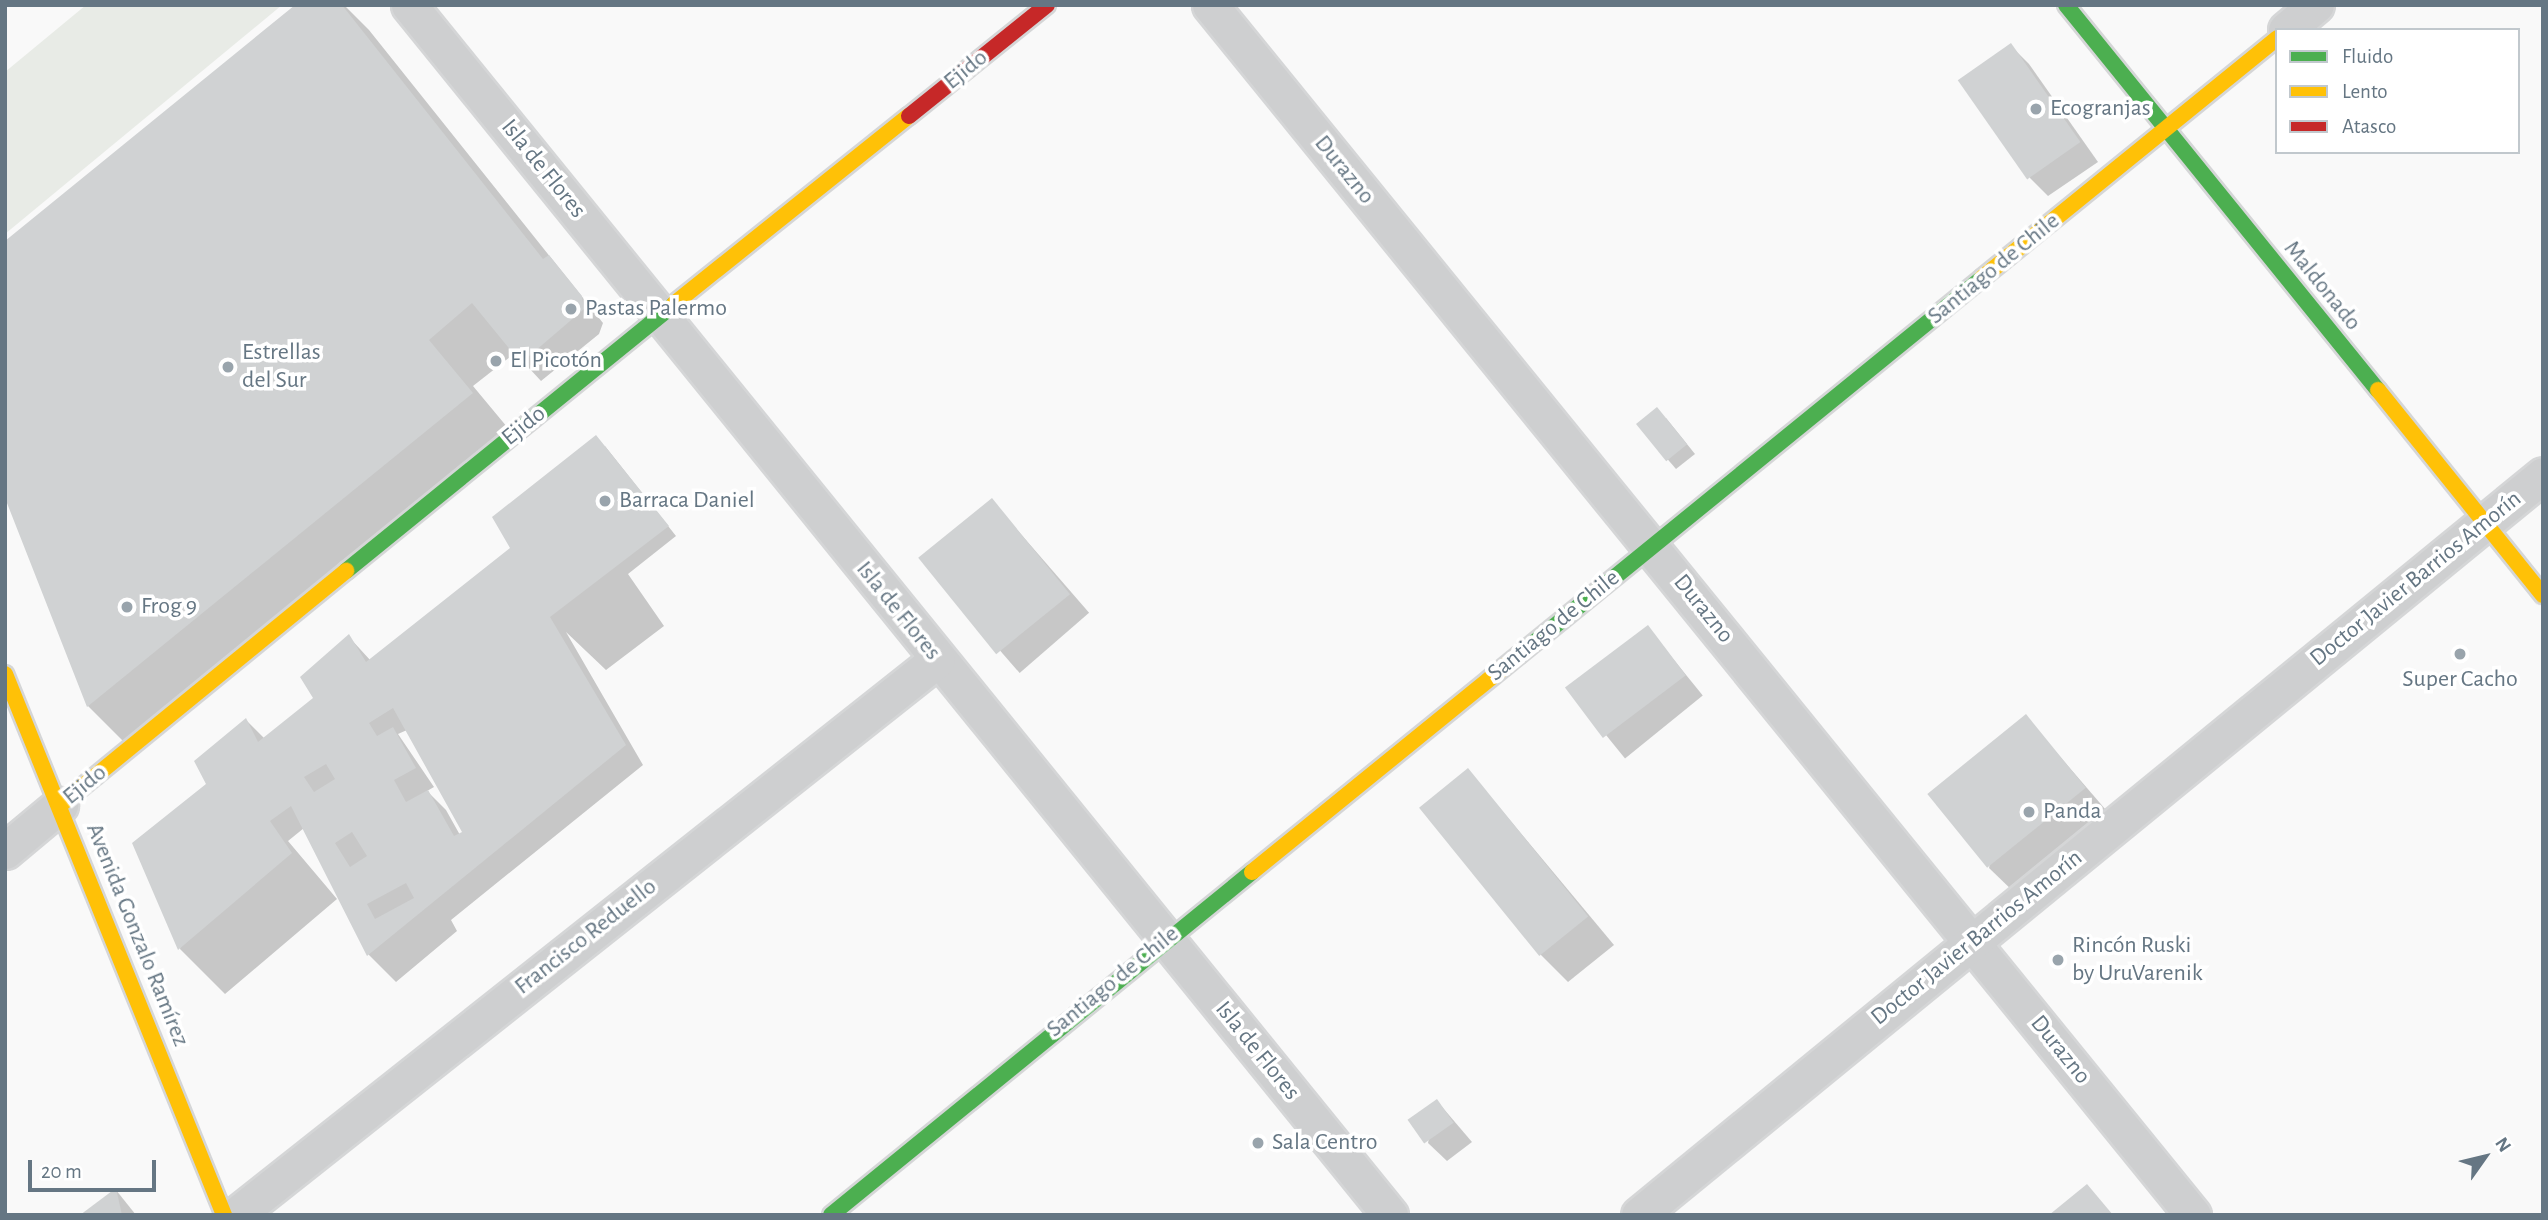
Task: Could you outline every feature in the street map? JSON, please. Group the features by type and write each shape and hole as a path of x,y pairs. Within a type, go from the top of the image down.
{"street":[{"name":"Isla de Flores","path":"409,5 661,314 937,660 1390,1215"},
{"name":"Ejido","path":"5,851 661,314 1047,5"},
{"name":"Durazno","path":"1210,5 1653,546 2193,1215"},
{"name":"Maldonado","path":"2066,5 2543,595"},
{"path":"2288,28 2316,5"},
{"name":"Santiago de Chile","path":"831,1215 1165,939 2275,40"},
{"name":"Doctor Javier Barrios Amorín","path":"1639,1215 2543,475"},
{"name":"Francisco Reduello","path":"236,1215 937,660"},
{"name":"Avenida Gonzalo Ramírez","path":"5,674 224,1215"}],"shaded area":[{"path":"86,5 282,5 5,234 5,72"}],"building":[{"name":"Estrellas del Sur","path":"295,5 342,5 543,259 549,255 582,296 584,309 521,363 472,303 429,340 473,393 87,707 5,498 5,241"},
{"path":"2011,43 2080,142 2027,179 1958,80"},
{"path":"1657,407 1687,444 1666,461 1636,424"},
{"path":"596,435 669,526 550,617 626,745 367,956 291,806 270,821 292,853 178,950 132,843 206,784 194,761 246,718 258,742 313,698 300,677 349,634 366,662 510,548 492,517","holes":["393,708 462,832 454,836 428,790 406,802 394,780 416,768 393,727 377,736 369,723","326,764 335,779 314,792 304,777","352,832 367,856 350,867 335,843","406,883 414,898 375,919 367,904"]},
{"path":"992,498 1070,594 996,654 918,558"},
{"path":"1648,625 1686,675 1603,738 1565,688"},
{"path":"2026,714 2086,788 1987,868 1927,794"},
{"path":"1468,768 1588,916 1539,956 1419,808"},
{"path":"1437,1099 1454,1123 1424,1143 1408,1120"},
{"path":"2087,1184 2113,1215 2049,1215"},
{"path":"116,1188 122,1215 80,1215"}],"traffic: fast":[{"path":"2066,5 2378,390"},
{"path":"1519,655 1982,278"},
{"path":"346,571 674,304"},
{"path":"831,1215 1252,872"}],"traffic: slow":[{"path":"1982,278 2275,40"},
{"path":"674,304 909,116"},
{"path":"2378,390 2543,595"},
{"path":"60,805 346,571"},
{"path":"1252,872 1519,655"},
{"path":"5,674 224,1215"}],"traffic: jam":[{"path":"909,116 1047,5"}],"place":[{"name":"Ecogranjas","path":"2036,109"},
{"name":"Pastas Palermo","path":"571,309"},
{"name":"El Picotón","path":"496,361"},
{"name":"Estrellas del Sur","path":"228,367"},
{"name":"Barraca Daniel","path":"605,501"},
{"name":"Frog 9","path":"127,607"},
{"name":"Super Cacho","path":"2460,654"},
{"name":"Panda","path":"2029,812"},
{"name":"Rincón Ruski by UruVarenik","path":"2058,960"},
{"name":"Sala Centro","path":"1258,1143"}]}
